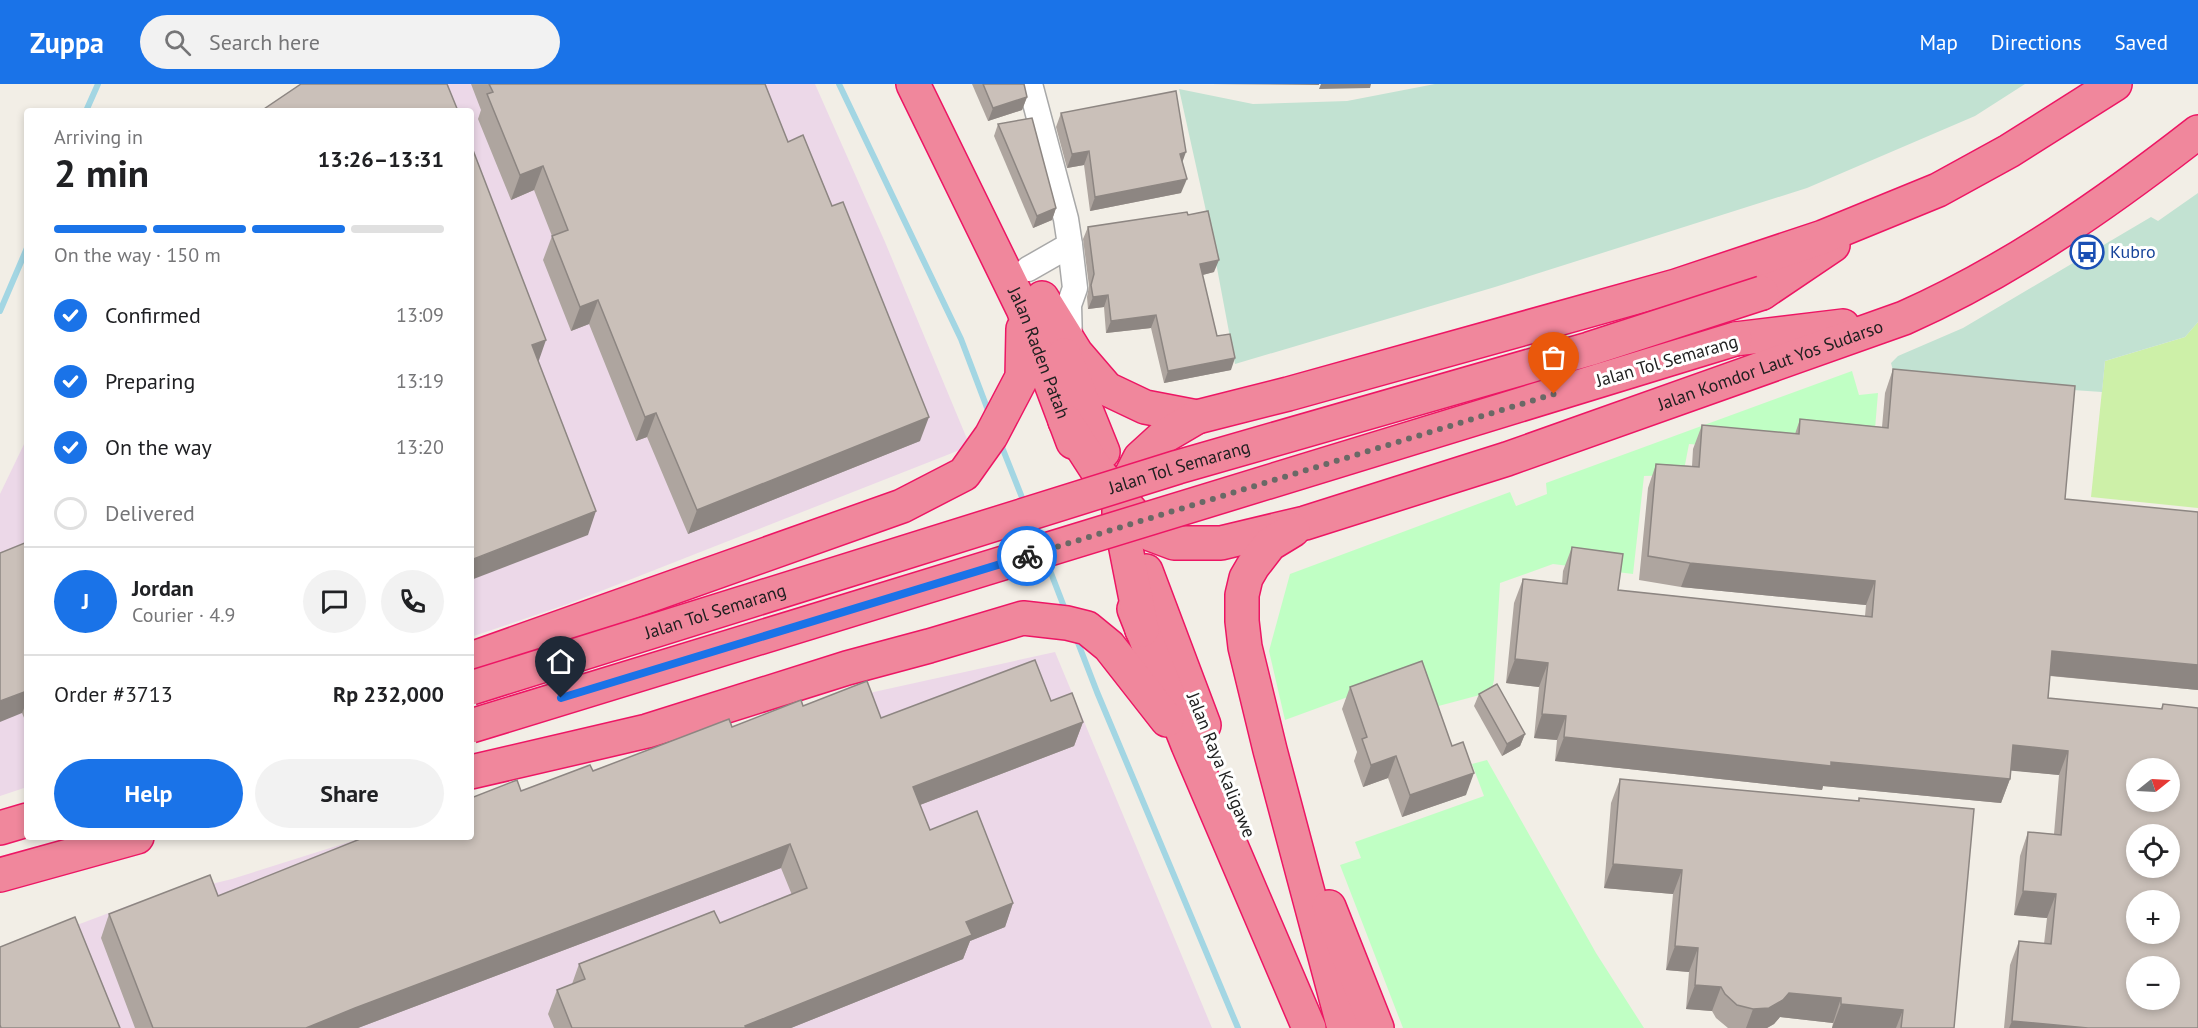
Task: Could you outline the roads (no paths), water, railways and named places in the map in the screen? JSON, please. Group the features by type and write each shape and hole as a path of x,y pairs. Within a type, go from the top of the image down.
{"highway":[{"name":"Jalan Raden Patah","path":"913,84 1031,292 1065,421 1142,630"},
{"name":"Jalan Raden Patah","path":"938,84 1095,431 1119,499"},
{"path":"1309,1028 1188,745 1142,630 1119,513 1119,499 1140,458 1163,437 1197,417 1288,394 1676,286 1823,237 1938,190 1989,162 2115,84"},
{"name":"Jalan Komdor Laut Yos Sudarso","path":"1305,523 1507,459 1904,318 1950,298 2000,269 2122,189 2198,132"},
{"name":"Jalan Tol Semarang","path":"474,687 1178,467 1589,349 1762,293 1875,217"},
{"path":"1031,292 1107,389 1145,407 1197,417"},
{"path":"474,658 902,506 964,474 991,436 1022,377 1031,292"},
{"name":"Jalan Tol Semarang","path":"474,725 1735,339 1904,318"},
{"path":"1065,421 1098,472 1150,534 1174,543 1221,543 1305,523"},
{"name":"Jalan Raya Kaligawe","path":"1119,499 1202,720 1331,1028"},
{"path":"1305,523 1262,551 1246,578 1242,595 1242,621 1245,647 1270,750 1344,1028"},
{"path":"474,771 647,731 848,668 1023,618 1087,628 1109,646 1188,745"},
{"path":"1209,793 1222,862 1290,1028"},
{"path":"0,828 24,821"},
{"path":"1291,827 1302,840 1377,1028"},
{"path":"0,875 126,840"}],"street":[{"path":"1030,84 1066,219 1075,288 1069,305 1070,344"},
{"path":"1031,292 1070,245"}],"waterway":[{"path":"87,108 98,84"},
{"path":"839,84 961,339 989,413"},
{"path":"0,311 24,255"},
{"path":"1000,442 1025,505"},
{"path":"1046,560 1066,612"},
{"path":"1075,635 1238,1028"}],"place":[{"name":"Kubro","path":"2087,252"}]}
